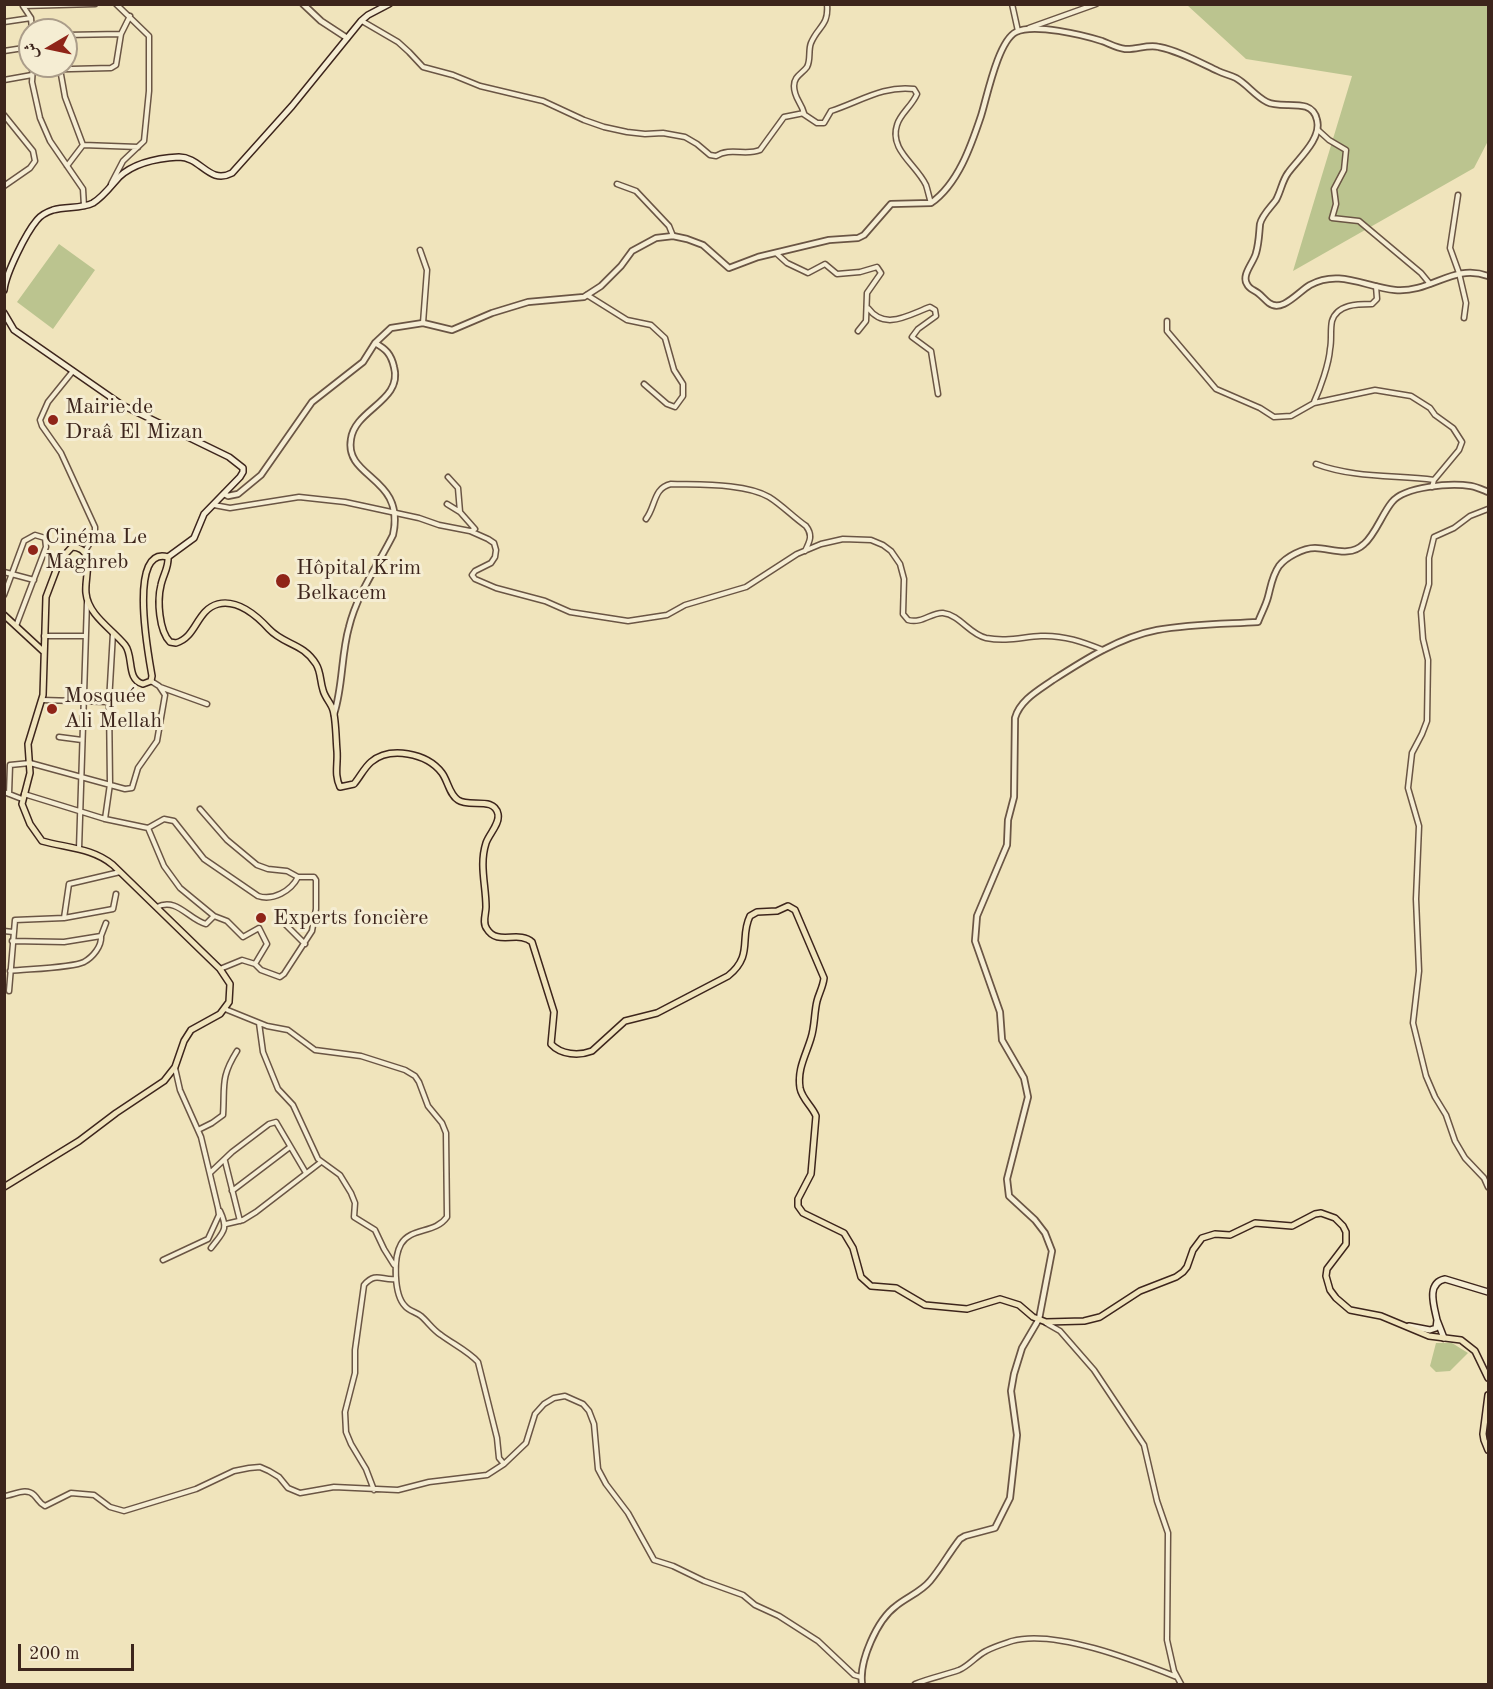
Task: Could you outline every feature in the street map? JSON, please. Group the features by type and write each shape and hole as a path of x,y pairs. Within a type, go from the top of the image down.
{"main road":[{"path":"4,290 12,266 38,219 53,210 84,206 96,201 129,169 142,164 182,157 194,160 209,174 215,176 232,173 292,106 361,21 389,4"},
{"path":"4,313 14,330 122,405 240,464 243,470 242,474 204,514 194,538 168,557 158,556 144,578 145,638 151,681 143,684 135,680 127,648 95,614 87,599 88,561 85,551 72,548 60,560 46,597 42,700 28,739 29,779 23,796 23,811 42,841 101,856 121,872 220,969 230,984 229,1002 225,1009 191,1030 184,1041 175,1067 164,1081 116,1113 80,1142 4,1187"},
{"path":"168,557 160,586 160,611 163,632 170,642 176,644 189,637 199,618 209,608 217,604 232,604 256,615 278,637 297,644 317,665 323,692 334,714 337,759 335,772 340,787 354,784 365,768 379,757 394,753 405,754 424,760 441,772 453,795 459,801 490,804 494,807 498,813 498,820 487,839 483,856 485,924 491,933 497,936 521,936 532,942 554,1012 551,1044 556,1050 568,1054 592,1051 626,1021 657,1013 728,976 736,970 743,957 750,916 757,912 777,911 788,906 795,910 824,978 816,1002 811,1038 799,1076 803,1097 816,1116 811,1174 798,1199 800,1210 813,1219 844,1233 853,1248 861,1277 871,1286 896,1288 925,1305 967,1309 994,1300 1006,1300 1019,1305 1040,1320 1084,1321 1100,1317 1140,1290 1176,1277 1187,1267 1193,1250 1202,1238 1215,1234 1230,1235 1256,1223 1292,1226 1315,1214 1322,1213 1335,1218 1343,1226 1347,1239 1346,1245 1327,1269 1326,1276 1330,1290 1350,1310 1381,1316 1429,1336 1461,1340 1468,1344 1481,1360 1488,1378"},
{"path":"4,615 44,652"},
{"path":"1444,1338 1437,1320 1433,1295 1435,1283 1445,1279 1488,1292"},
{"path":"1402,1324 1433,1330 1436,1328 1437,1320"},
{"path":"1488,1395 1483,1434 1488,1450"}],"street":[{"path":"23,5 95,4"},
{"path":"110,188 123,161 144,141 149,91 149,36 116,4"},
{"path":"303,4 321,21 347,38"},
{"path":"802,113 802,106 795,96 794,83 797,76 807,66 812,41 824,26 828,16 827,4"},
{"path":"1012,4 1020,31"},
{"path":"224,494 228,496 238,494 261,475 312,402 324,390 357,368 375,344 391,328 423,322 452,330 492,313 528,302 584,297 601,286 632,251 656,238 673,236 704,245 729,268 829,240 858,238 864,235 891,204 931,203 947,188 967,153 990,81 1009,38 1020,31 1096,4"},
{"path":"23,5 31,18"},
{"path":"78,69 116,66 121,34 130,16"},
{"path":"361,21 398,42 423,67 453,75 480,86 543,101 604,127 627,132 663,133 685,137 698,144 710,155 716,156 734,150 754,152 760,150 784,117 802,113 817,123 824,123 831,111 885,90 898,87 914,89 916,94 913,103 898,122 895,135 896,145 926,186 931,203"},
{"path":"1020,31 1035,28 1128,49 1160,47 1235,77 1268,103 1303,105 1316,115 1318,130 1287,175 1277,198 1262,217 1256,254 1246,276 1246,283 1275,307 1282,305 1312,284 1333,277 1395,290 1431,285 1459,273 1467,272 1488,276"},
{"path":"78,34 121,34"},
{"path":"33,78 40,118 50,141 82,189 84,206"},
{"path":"62,78 65,97 83,145"},
{"path":"4,115 33,152 35,161 30,168 4,186"},
{"path":"1318,130 1346,150 1344,170 1334,189 1336,204 1332,218 1359,221 1421,273 1431,285"},
{"path":"83,145 138,147"},
{"path":"67,166 83,145"},
{"path":"617,184 636,191 669,226 673,236"},
{"path":"1458,195 1450,248 1466,303 1464,318"},
{"path":"420,250 427,270 423,322"},
{"path":"776,253 787,262 808,273 825,264 837,274 860,272 878,267 881,273 867,293 866,321 858,331"},
{"path":"1314,403 1330,350 1334,315 1354,304 1372,304 1377,299 1376,285"},
{"path":"587,295 627,320 651,325 665,338 674,370 683,384 683,396 675,407 667,404 644,384"},
{"path":"868,307 875,317 886,321 930,307 935,310 936,316 918,329 912,337 931,351 938,394"},
{"path":"1167,321 1167,331 1216,389 1260,408 1274,417 1291,416 1314,403 1375,390 1411,396 1430,408 1435,416 1453,428 1461,438 1462,445 1434,480 1432,487"},
{"path":"334,714 339,701 342,663 350,624 360,597 393,535 395,524 393,502 389,494 360,467 351,449 354,428 363,416 391,392 394,382 395,371 392,359 387,350 375,344"},
{"path":"73,370 48,402 40,420 61,453 95,527 95,535 85,551"},
{"path":"1316,464 1334,471 1355,475 1434,480"},
{"path":"448,477 458,488 460,512"},
{"path":"646,519 651,513 659,490 671,484 711,486 755,492 770,498 806,526 811,532 811,538 805,551"},
{"path":"862,1684 864,1659 889,1612 929,1583 960,1539 995,1528 1010,1498 1017,1435 1011,1391 1022,1348 1040,1320 1052,1251 1045,1233 1035,1220 1009,1196 1007,1179 1028,1097 1024,1078 1002,1040 1000,1012 975,940 977,916 1007,845 1008,820 1014,797 1017,711 1039,690 1104,650 1154,631 1188,626 1257,622 1279,566 1290,556 1316,548 1335,552 1352,550 1364,544 1396,498 1403,493 1432,487 1471,486 1488,492"},
{"path":"213,505 230,508 299,497 345,502 470,531 494,543 496,549 491,563 472,575 475,579 570,612 628,621 667,615 685,605 746,587 805,551 821,544 843,539 871,540 883,544 900,564 904,579 903,614 908,620 921,620 938,613 946,613 954,616 982,637 1016,640 1054,636 1076,639 1104,650"},
{"path":"447,504 460,512 475,529 470,531"},
{"path":"1488,509 1470,516 1454,528 1434,537 1429,584 1421,612 1423,639 1428,660 1427,721 1412,753 1408,788 1419,826 1416,899 1419,971 1413,1023 1426,1076 1446,1115 1455,1141 1465,1158 1484,1178 1488,1187"},
{"path":"4,595 24,542 34,535 45,538 46,547 16,626"},
{"path":"4,572 34,580"},
{"path":"79,849 87,599"},
{"path":"105,819 110,784 109,702 113,632"},
{"path":"44,636 85,636"},
{"path":"151,681 165,695 155,746 138,768 132,788 126,789 30,763 10,765 7,793 148,828 164,819 174,822 204,859 258,896 266,898 278,895 298,877"},
{"path":"159,687 207,704"},
{"path":"42,700 109,702"},
{"path":"59,737 82,740"},
{"path":"200,809 227,840 258,865 267,869 287,871 298,877 314,877 318,886 312,931 284,974 280,977 242,960 220,969"},
{"path":"148,828 164,866 180,888 214,916 227,921 243,937 259,928 267,944 255,964"},
{"path":"64,918 69,884 121,872"},
{"path":"9,991 15,920 64,918 113,909 116,894"},
{"path":"157,907 162,904 174,905 206,924 214,916"},
{"path":"281,920 305,944"},
{"path":"10,971 85,962 99,947 106,923"},
{"path":"4,932 13,932"},
{"path":"12,941 64,942 101,936"},
{"path":"225,1009 259,1023 288,1030 315,1050 361,1056 405,1070 415,1076 419,1082 428,1106 442,1123 446,1134 447,1217 442,1224 415,1232 401,1244 395,1265 396,1279 405,1306 478,1362 497,1438 499,1458 504,1464"},
{"path":"259,1023 263,1052 273,1078 282,1094 293,1105 311,1146 321,1162 340,1175 355,1203 354,1217 375,1230 395,1265"},
{"path":"198,1130 223,1114 222,1092 227,1066 237,1051"},
{"path":"163,1260 208,1239 219,1215 211,1172 198,1130 180,1090 175,1067"},
{"path":"211,1172 232,1152 269,1124 276,1122 306,1173"},
{"path":"232,1191 290,1147"},
{"path":"225,1160 240,1221"},
{"path":"226,1224 240,1221 256,1212 321,1162"},
{"path":"211,1248 225,1229 226,1224 218,1208"},
{"path":"374,1490 366,1469 346,1432 345,1412 355,1373 356,1339 364,1285 377,1277 396,1279"},
{"path":"1040,1320 1060,1331 1073,1344 1094,1370 1144,1444 1157,1501 1168,1533 1167,1640 1181,1684"},
{"path":"4,1496 27,1491 45,1506 71,1493 94,1495 110,1507 124,1511 196,1490 234,1472 249,1468 260,1467 269,1471 279,1477 288,1488 300,1493 334,1487 398,1490 429,1482 487,1475 504,1464 526,1443 536,1414 544,1404 554,1398 565,1396 583,1404 589,1411 594,1424 598,1469 606,1484 628,1513 654,1560 743,1594 755,1605 779,1616 811,1636 854,1675 861,1677"},
{"path":"915,1684 960,1670 985,1651 1014,1641 1026,1640 1056,1640 1123,1656 1177,1677"}],"green space":[{"path":"1187,5 1488,5 1488,141 1474,168 1293,271 1352,76 1246,59"},
{"path":"59,244 95,270 53,329 17,302"},
{"path":"1436,1343 1452,1343 1468,1353 1450,1371 1436,1372 1430,1366"}],"place":[{"name":"Mairie de Draâ El Mizan","path":"53,420"},
{"name":"Cinéma Le Maghreb","path":"33,550"},
{"name":"Hôpital Krim Belkacem","path":"283,581"},
{"name":"Mosquée Ali Mellah","path":"52,709"},
{"name":"Experts foncière","path":"261,918"}]}
